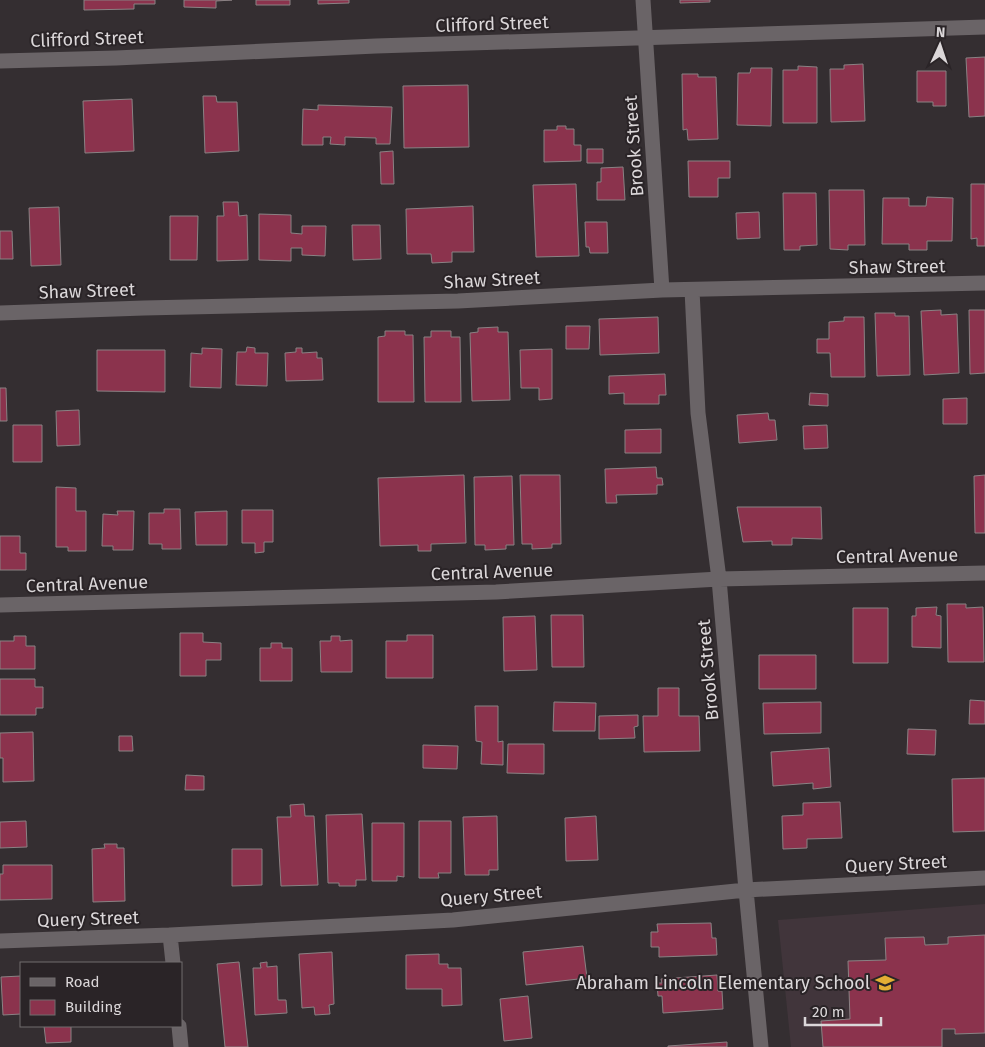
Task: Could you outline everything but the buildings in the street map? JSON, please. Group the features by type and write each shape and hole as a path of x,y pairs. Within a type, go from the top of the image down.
{"street":[{"name":"Brook Street","path":"643,0 662,290"},
{"name":"Clifford Street","path":"0,60 116,58 376,46 985,28"},
{"name":"Shaw Street","path":"0,313 458,301 662,290 985,283"},
{"name":"Brook Street","path":"692,290 698,413 719,579 761,1047"},
{"name":"Central Avenue","path":"0,605 496,592 719,579 985,573"},
{"name":"Query Street","path":"0,941 170,935 452,920 746,890 985,878"},
{"path":"170,935 173,962"},
{"path":"179,1027 181,1047"}],"shaded area":[{"name":"Abraham Lincoln Elementary School","path":"985,904 985,1047 791,1047 778,920"}],"place":[{"name":"Abraham Lincoln Elementary School","path":"885,983"}]}
